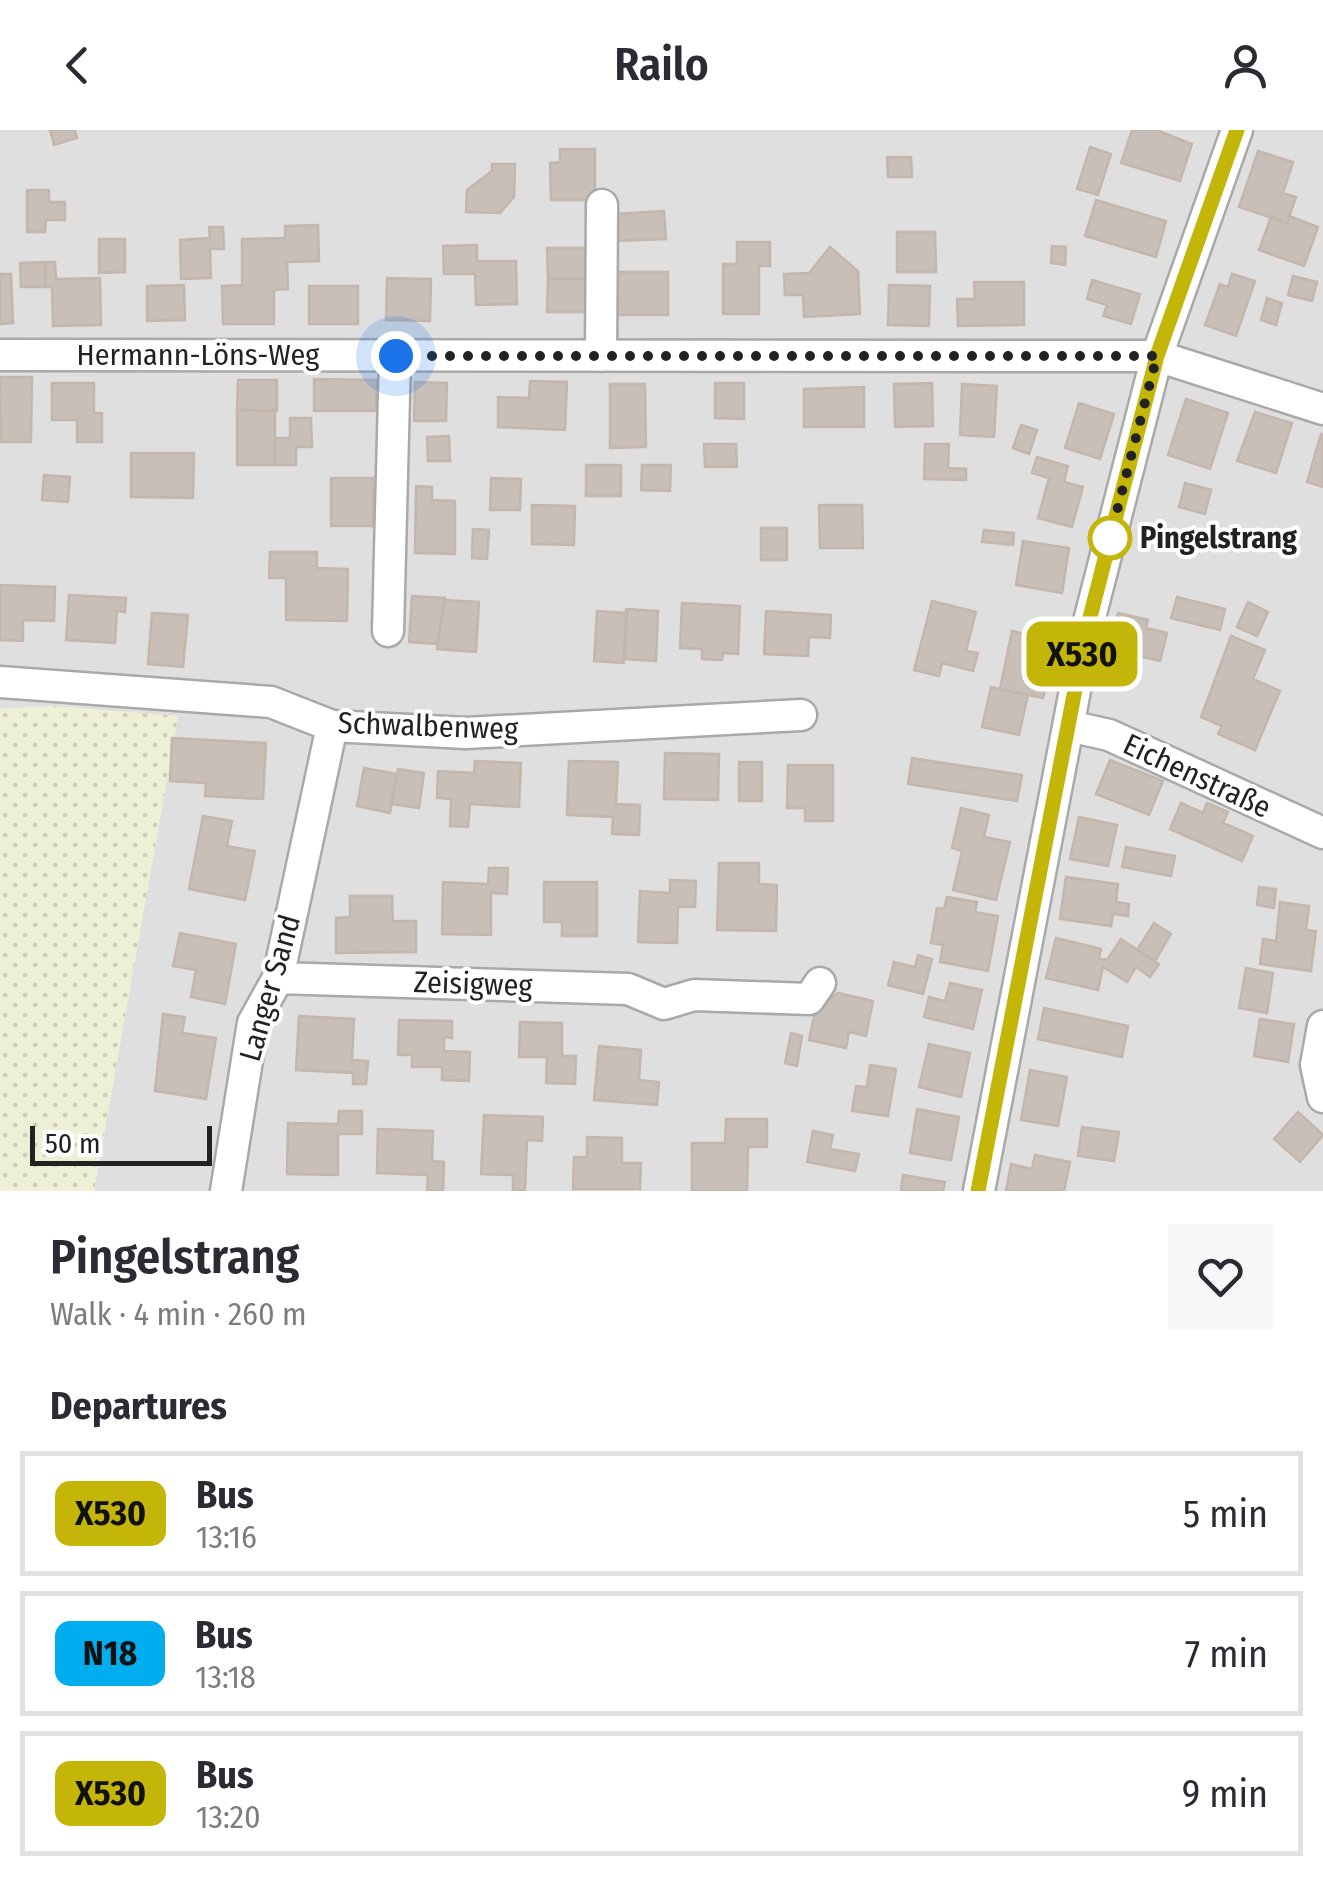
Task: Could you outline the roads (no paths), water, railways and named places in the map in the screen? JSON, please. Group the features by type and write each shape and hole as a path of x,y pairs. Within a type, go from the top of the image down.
{"street":[{"path":"978,1191 1086,633 1157,356 1236,130"},
{"path":"601,356 602,205"},
{"name":"Hermann-Löns-Weg","path":"0,355 1157,356 1323,409"},
{"path":"388,631 396,356"},
{"name":"Schwalbenweg","path":"0,682 271,702 332,726 466,732 802,715"},
{"name":"Langer Sand","path":"226,1191 253,1024 278,978 332,726"},
{"name":"Eichenstraße","path":"1069,726 1109,735 1323,834"},
{"name":"Zeisigweg","path":"278,978 628,989 664,1004 694,995 810,999 820,984"},
{"path":"1323,1026 1316,1065 1323,1096"}],"place":[{"name":"Pingelstrang","path":"1110,538"}]}
